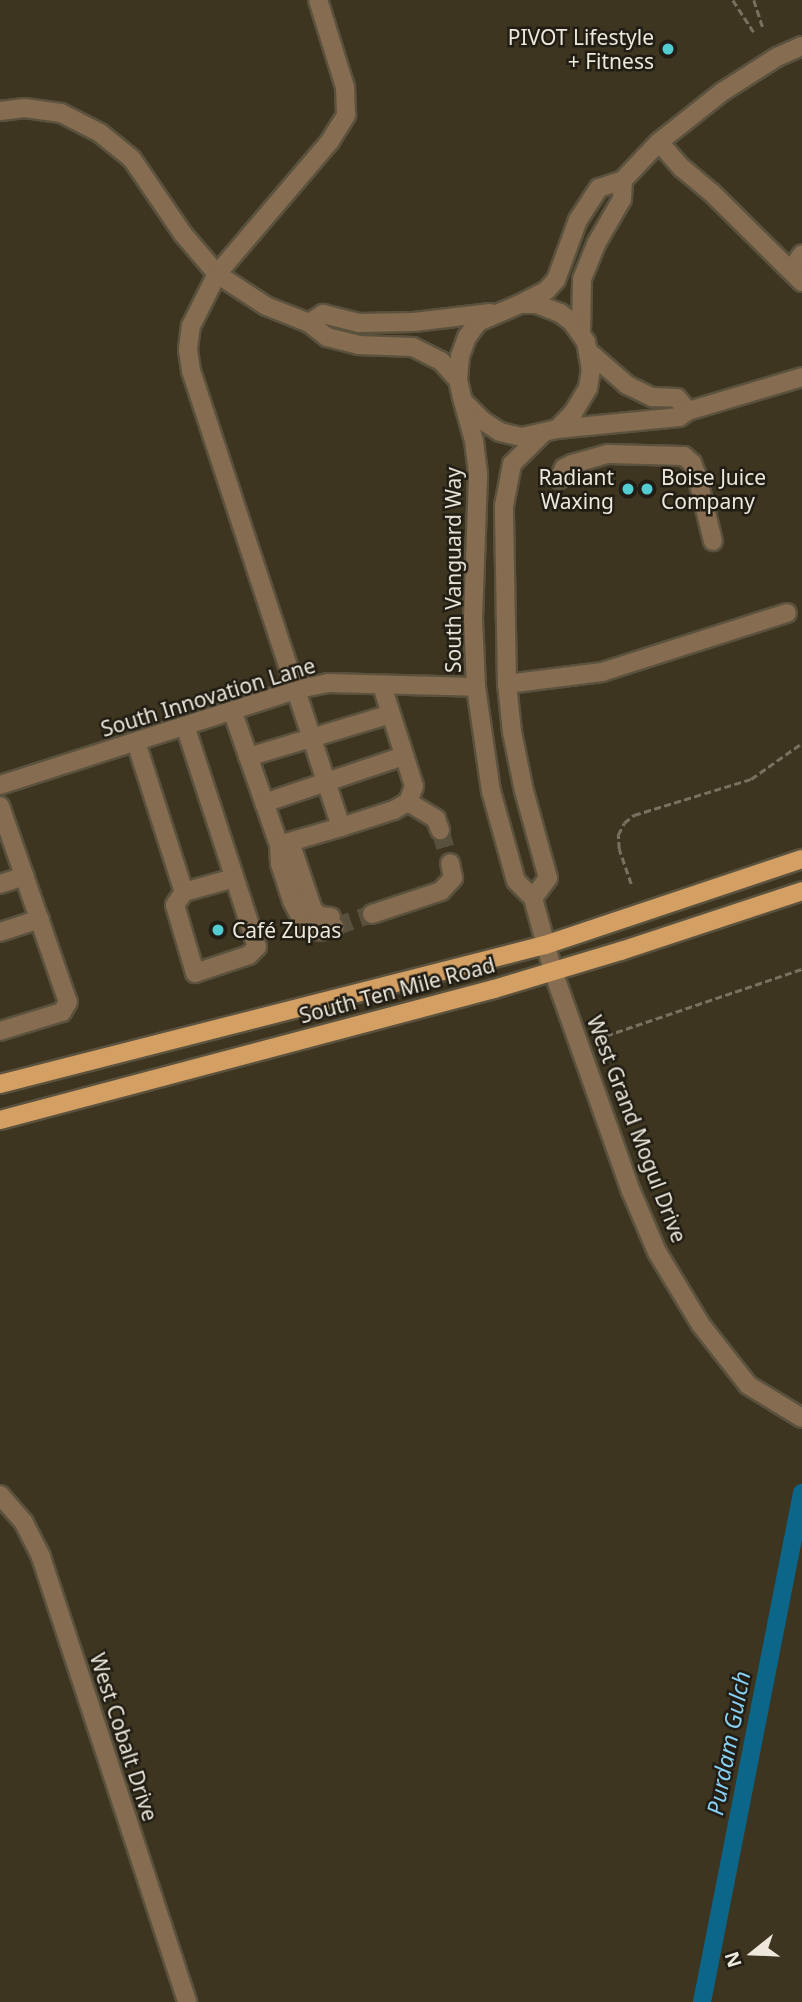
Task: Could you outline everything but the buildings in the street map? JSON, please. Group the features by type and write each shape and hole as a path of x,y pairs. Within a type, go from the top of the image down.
{"main road":[{"name":"South Ten Mile Road","path":"0,1084 545,945 802,859"},
{"name":"South Ten Mile Road","path":"0,1120 553,971 802,891"}],"street":[{"path":"318,0 345,87 346,115 330,141 217,274 191,326 188,349 191,371 341,827"},
{"path":"802,46 778,57 722,92 659,142 623,180 599,188 579,220 556,279 546,291 478,322 467,337 460,356 458,380 463,401 483,421 500,432 522,437 680,417 688,411 802,377"},
{"path":"0,111 25,108 61,113 100,132 132,159 183,233 217,274 266,306 309,323 327,337 358,345 413,347 441,361 458,380"},
{"path":"659,142 682,168 797,276"},
{"path":"581,333 582,279 596,244 622,200 623,180"},
{"path":"797,276 802,254"},
{"path":"520,304 537,304 560,313 581,333 589,352 592,370 588,388 573,414 512,464 504,506 507,684 512,732 524,791 548,878 533,898"},
{"path":"309,323 323,314 359,323 414,322 497,312"},
{"path":"589,352 627,386 652,397 677,398 688,411"},
{"name":"South Vanguard Way","path":"463,401 474,441 478,476 473,618 476,687 491,792 516,881 533,898 553,971"},
{"path":"559,479 564,468 608,454 684,456 692,463 713,541"},
{"path":"507,684 601,672 787,613"},
{"name":"South Innovation Lane","path":"0,785 232,710 328,683 476,687"},
{"path":"285,843 394,810 408,802 414,786 382,686"},
{"path":"232,710 264,803 285,843 280,864 292,901 305,925 320,931 333,922"},
{"path":"248,757 391,714"},
{"path":"185,726 257,947 250,955 195,973 175,905 184,892 234,878"},
{"path":"135,742 184,892"},
{"path":"264,803 404,756"},
{"path":"408,802 425,813 436,831"},
{"path":"0,806 5,834 25,876 68,1002 62,1013 0,1031"},
{"path":"371,909 441,891 453,878 445,864"},
{"path":"0,884 25,876"},
{"path":"0,932 40,919"},
{"name":"West Grand Mogul Drive","path":"553,971 632,1191 657,1252 701,1325 748,1385 802,1418"},
{"name":"West Cobalt Drive","path":"0,1495 24,1523 41,1557 187,2002"}],"path":[{"path":"733,0 754,32"},
{"path":"754,0 763,27"},
{"path":"631,884 619,849 618,835 624,823 635,815 751,779 802,743"},
{"path":"593,1040 802,969"}],"waterway":[{"name":"Purdam Gulch","path":"702,2002 802,1493"}],"tunnel":[{"path":"440,830 450,863"},
{"path":"334,927 372,914"}],"place":[{"name":"PIVOT Lifestyle + Fitness","path":"668,49"},
{"name":"Radiant Waxing","path":"628,489"},
{"name":"Boise Juice Company","path":"647,489"},
{"name":"Café Zupas","path":"218,930"}]}
